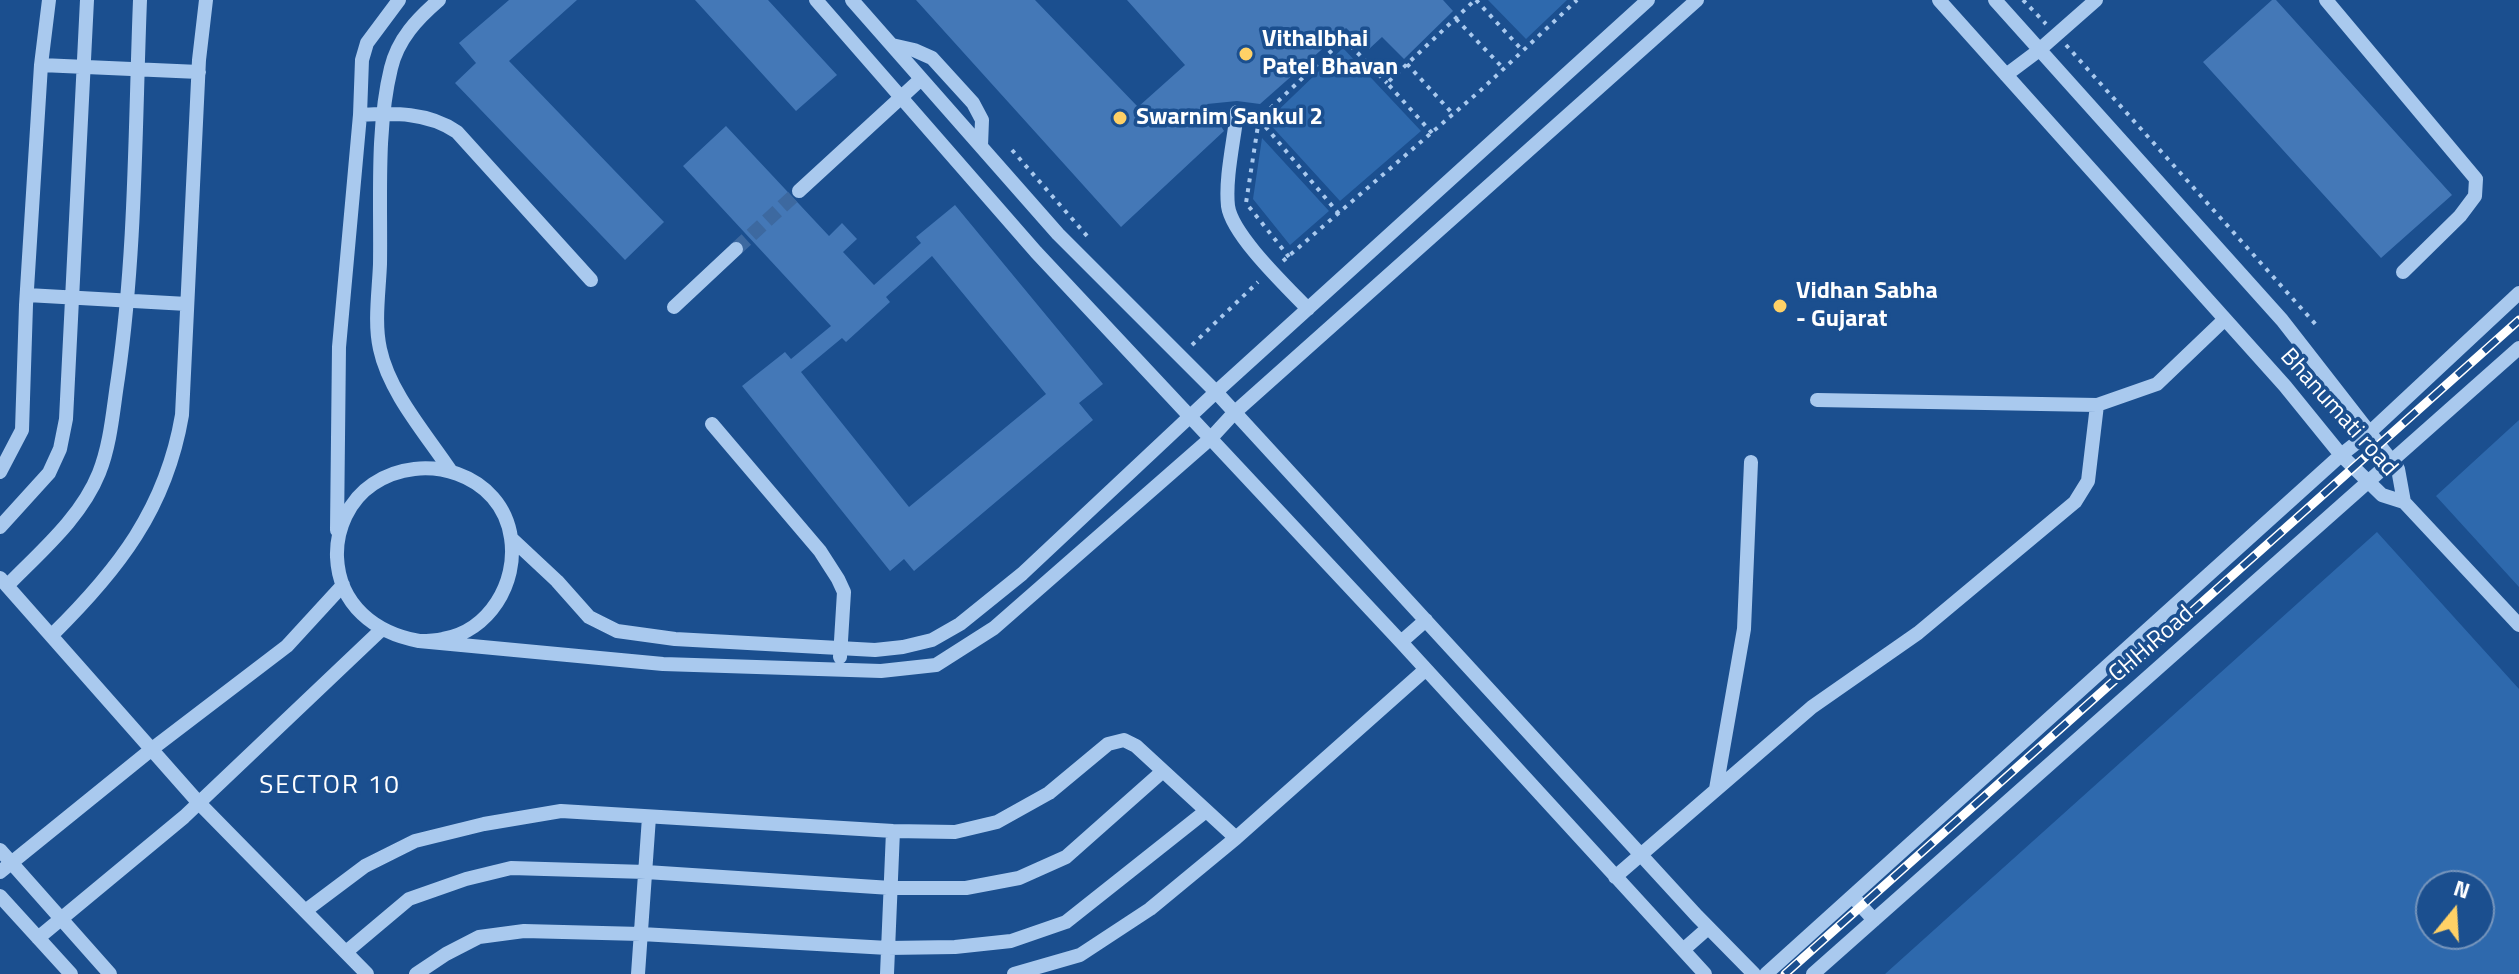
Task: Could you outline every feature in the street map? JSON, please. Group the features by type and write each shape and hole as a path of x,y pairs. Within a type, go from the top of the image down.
{"street":[{"path":"0,472 22,430 41,65 49,0"},
{"path":"0,527 49,473 60,449 66,419 87,0"},
{"path":"140,0 136,146 124,340 108,448 99,475 67,524 3,582 198,802 367,974"},
{"path":"52,635 92,596 113,570 158,496 172,464 182,415 199,72 206,0"},
{"path":"399,0 367,43 362,60 339,347 338,566 352,603 381,630 399,638 419,641 663,664 881,671 936,665 994,628 1211,438 1234,413 1697,0"},
{"path":"439,0 413,23 391,68 382,150 380,348 392,385 450,470"},
{"path":"816,0 1036,252 1401,642 1705,974"},
{"path":"852,0 1058,234 1216,392 1708,928 1754,974"},
{"path":"511,538 557,581 589,617 617,631 675,639 875,650 932,640 960,624 1022,574 1216,392 1648,0"},
{"name":"Bhanumati road","path":"1939,0 2285,386 2341,455 2382,495 2404,502 2401,477 2393,462 2282,320 1995,0"},
{"path":"2006,75 2096,0"},
{"path":"2326,0 2476,179 2475,196 2460,216 2403,272"},
{"path":"891,45 932,58 973,103 982,120 981,146"},
{"path":"41,65 199,72"},
{"path":"799,191 921,79"},
{"path":"1237,112 1228,209 1235,227 1308,309"},
{"path":"360,115 385,113 432,119 457,132 591,280"},
{"path":"674,307 736,249"},
{"path":"1766,974 2369,433 2519,293"},
{"path":"27,295 187,304"},
{"path":"1817,400 2097,405 2157,384 2225,319"},
{"name":"CHH Road","path":"1813,974 2519,348"},
{"path":"1615,877 1812,707 1918,633 2075,502 2088,481 2097,405"},
{"path":"712,424 820,551 838,579 844,592 839,669"},
{"path":"1716,789 1744,629 1751,462"},
{"path":"337,546 342,524 366,488 406,468 450,470 472,481 491,498 505,519 511,538 511,569 503,593 489,614 468,630 444,639 419,641"},
{"path":"2404,502 2519,625"},
{"path":"6,867 152,749 287,646 343,585"},
{"path":"1401,642 1426,620"},
{"path":"38,938 198,802 381,630"},
{"path":"1014,974 1080,955 1150,909 1236,838 1425,670"},
{"path":"305,911 365,866 415,841 484,824 561,811 955,832 997,822 1049,793 1108,744 1124,740 1136,746 1236,838"},
{"path":"346,952 409,899 466,879 511,868 646,872 891,888 966,888 1019,878 1066,857 1163,771"},
{"path":"416,974 479,937 524,931 641,934 888,948 955,947 1011,941 1066,922 1206,811"},
{"path":"638,974 649,817"},
{"path":"887,974 893,831"},
{"path":"0,850 6,867 61,919 110,974"},
{"path":"1853,897 1874,920"},
{"path":"1,898 71,974"},
{"path":"1683,950 1708,928"}],"path":[{"path":"1387,83 1476,0 1523,51"},
{"path":"1186,349 1271,269 1289,257 1432,133 1577,0"},
{"path":"2023,0 2318,327"},
{"path":"1456,19 1504,69"},
{"path":"1289,257 1246,203 1259,119 1344,39 1432,133"},
{"path":"1407,64 1453,114"},
{"path":"1259,119 1339,214"},
{"path":"1012,150 1094,244"}],"shaded area":[{"path":"1488,0 1567,0 1526,39"},
{"path":"1343,48 1421,131 1340,201 1267,121"},
{"path":"1262,138 1329,211 1290,245 1253,199"},
{"path":"2519,420 2519,587 2436,496"},
{"path":"2377,532 2519,689 2519,974 1885,974"}],"building":[{"path":"509,0 577,0 509,61 664,222 625,260 455,83 476,63 459,43"},
{"path":"695,0 768,0 837,75 796,111"},
{"path":"916,0 1035,0 1138,107 1185,65 1127,0 1443,0 1453,11 1404,59 1382,37 1369,49 1346,28 1260,104 1237,101 1207,104 1224,131 1121,227"},
{"path":"2272,0 2276,0 2452,195 2381,258 2203,62"},
{"path":"726,126 829,236 842,223 857,239 843,252 874,285 921,243 916,237 955,205 1103,384 1079,403 1093,420 914,571 904,559 890,571 742,386 785,352 791,359 831,326 683,166","holes":["932,256 1046,394 909,507 801,372 842,338 846,342 890,302 886,297"]}],"tunnel":[{"path":"736,249 799,191"}],"railway":[{"path":"1785,974 2519,320"}],"place":[{"name":"Vithalbhai Patel Bhavan","path":"1246,54"},
{"name":"Swarnim Sankul 2","path":"1120,118"},
{"name":"Vidhan Sabha - Gujarat","path":"1780,306"}],"district":[{"name":"SECTOR 10","path":"330,787"}]}
